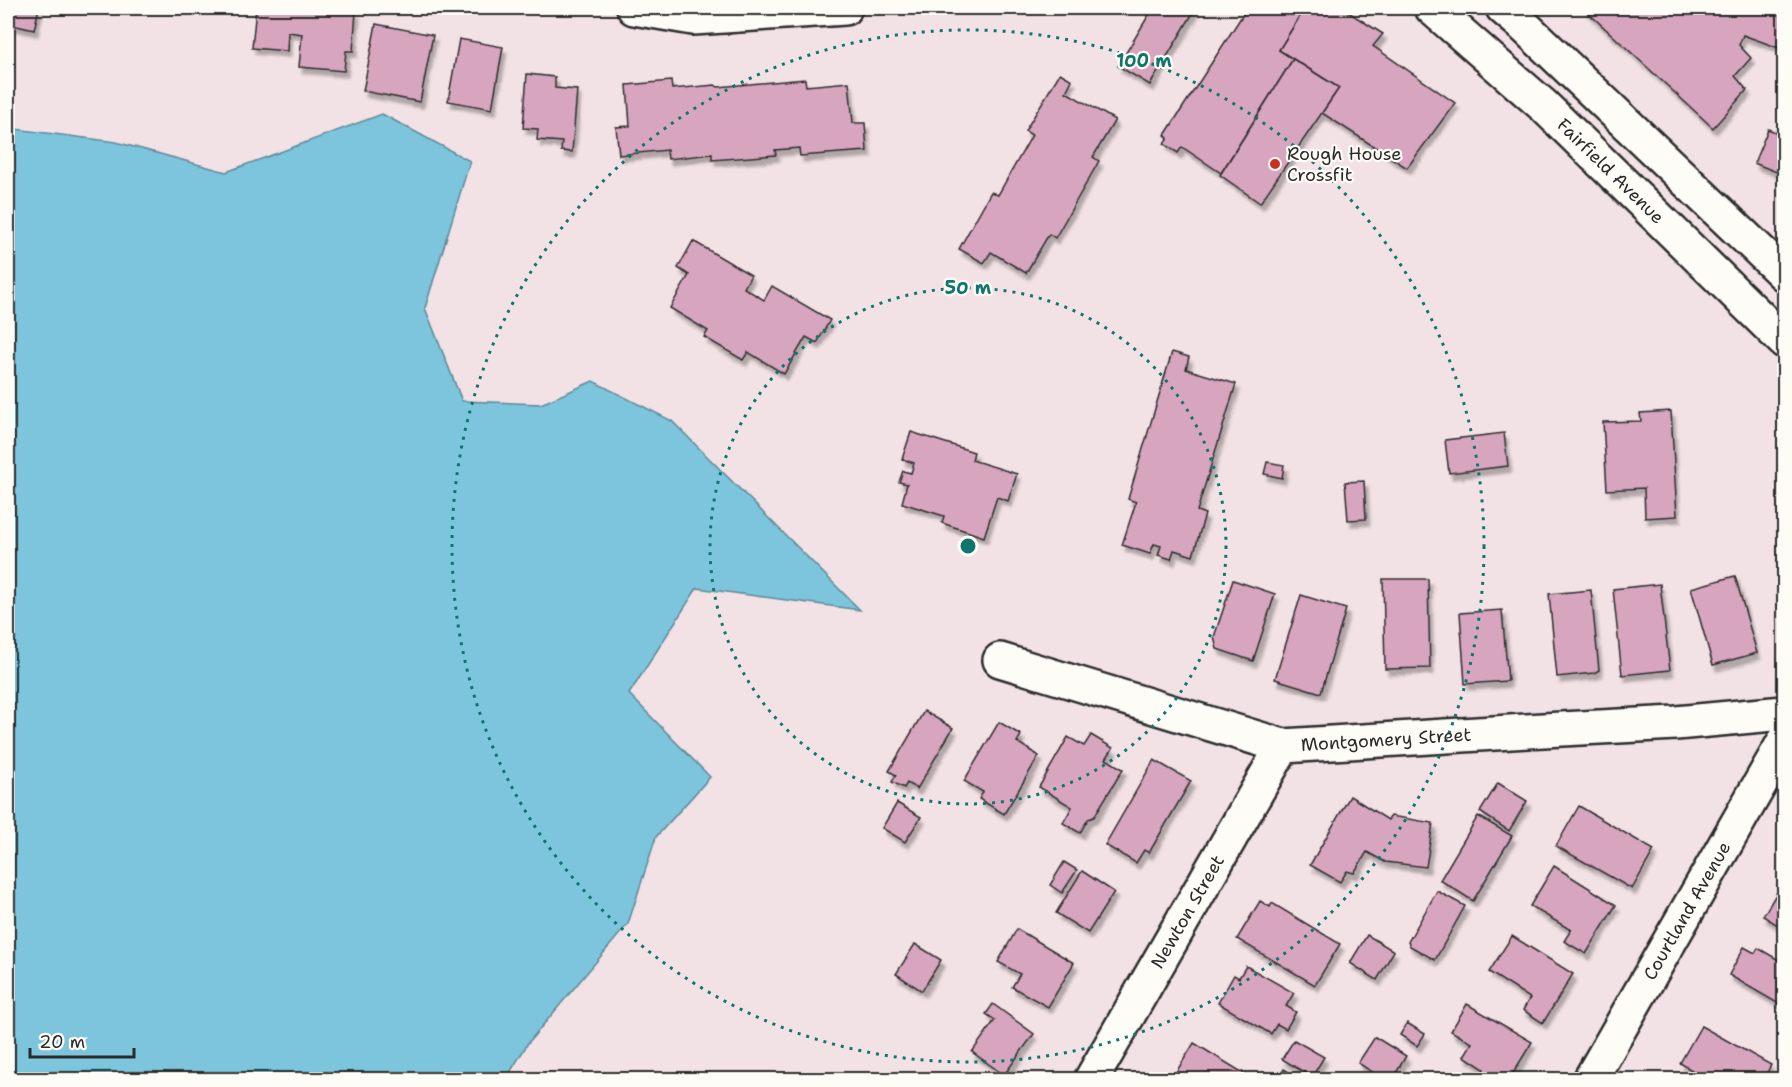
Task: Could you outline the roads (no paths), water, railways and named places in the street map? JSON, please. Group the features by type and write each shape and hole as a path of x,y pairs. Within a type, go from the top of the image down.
{"street":[{"path":"634,8 693,18 845,8"},
{"name":"Fairfield Avenue","path":"1431,8 1544,106 1785,341"},
{"path":"1491,60 1513,16 1774,264 1731,289"},
{"name":"Montgomery Street","path":"1000,660 1283,746 1676,723 1785,713"},
{"name":"Courtland Avenue","path":"1590,1080 1785,742"},
{"name":"Newton Street","path":"1091,1080 1283,746"}],"water":[{"path":"382,114 470,161 425,308 462,401 541,404 593,381 672,421 860,610 697,588 629,694 710,777 656,837 628,924 528,1043 506,1079 8,1079 8,128 116,142 226,172"}],"place":[{"name":"Rough House Crossfit","path":"1275,164"}]}
